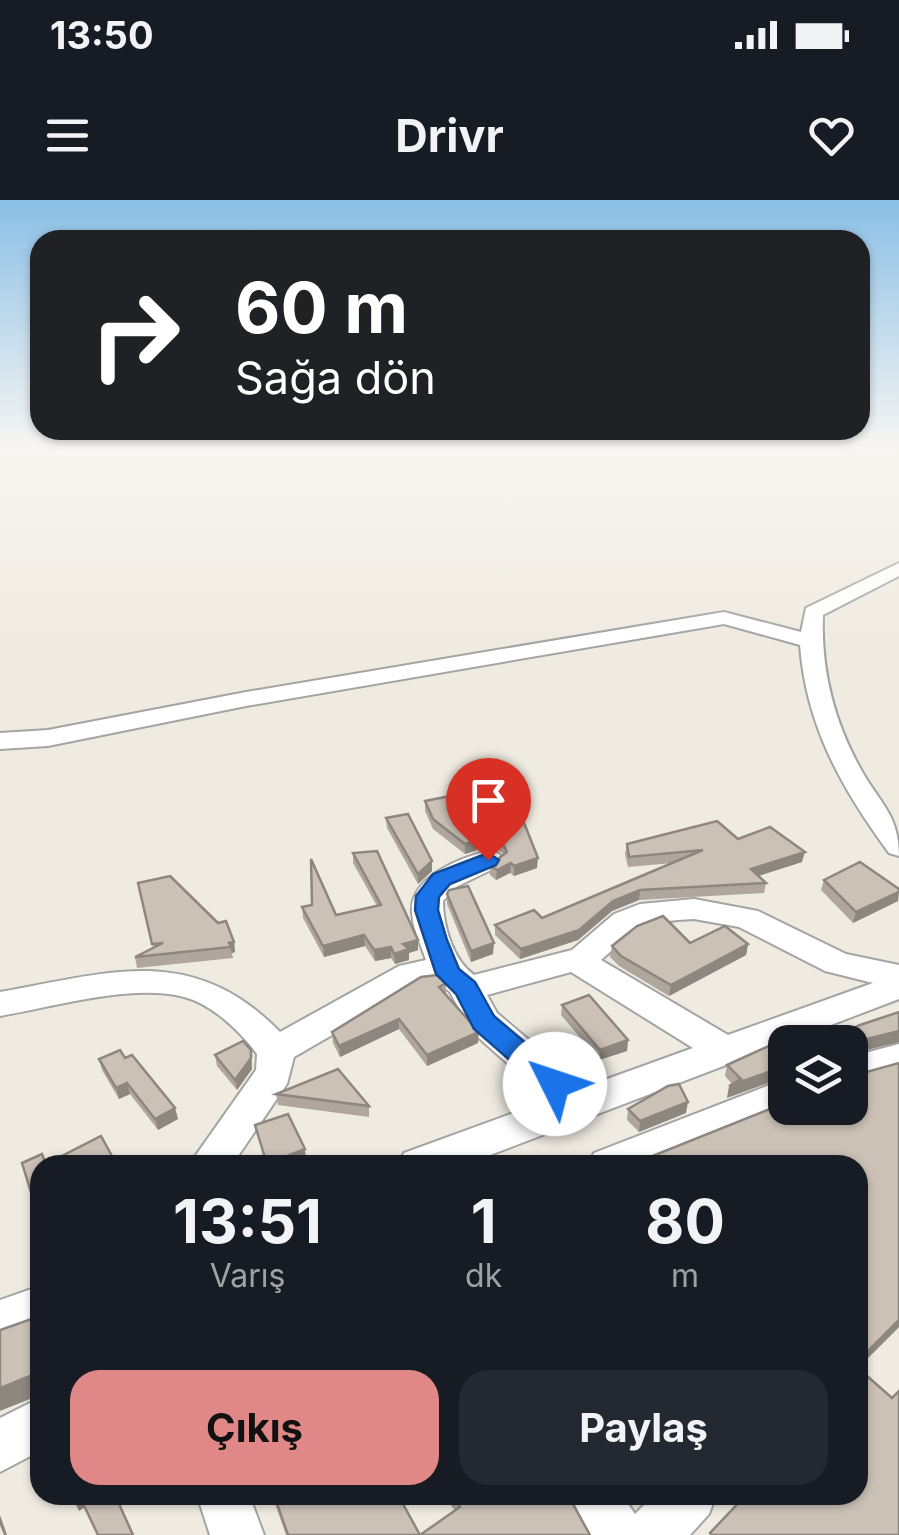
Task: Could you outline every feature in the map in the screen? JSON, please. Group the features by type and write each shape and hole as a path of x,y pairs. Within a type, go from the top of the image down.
{"street":[{"path":"899,569 813,612 810,640 813,688 860,797 899,847"},
{"path":"0,740 48,738 246,699 724,618 810,640"},
{"path":"488,860 442,879 428,896 426,910 457,981 484,1022 578,1104"},
{"path":"275,1051 411,974 433,970 457,981 580,962 625,921 650,911 694,909 748,918 837,963 899,976"},
{"path":"580,962 724,1050"},
{"path":"0,1004 106,986 179,984 200,989 244,1017 275,1051 274,1074 216,1155"},
{"path":"444,1155 899,986"},
{"path":"868,1066 899,1058"},
{"path":"633,1155 768,1101"},
{"path":"0,1322 30,1311"},
{"path":"0,1446 30,1429"},
{"path":"227,1505 237,1535"},
{"path":"597,1505 617,1535"},
{"path":"652,1535 680,1505"}],"building":[{"path":"486,789 501,812 519,810 538,858 497,870 490,865 507,852 502,842 487,837 465,844 433,819 425,801"},
{"path":"408,814 432,861 418,874 386,818"},
{"path":"717,821 738,839 770,827 805,852 751,869 766,883 640,890 613,901 579,930 521,949 495,925 534,910 542,918 703,850 629,857 627,844"},
{"path":"377,851 418,940 403,944 409,949 394,954 391,947 374,950 364,935 323,946 302,907 312,905 311,859 336,915 381,905 353,853"},
{"path":"860,862 899,892 856,912 824,880"},
{"path":"170,876 218,923 226,921 234,942 229,943 231,947 135,957 163,943 152,944 138,883"},
{"path":"468,886 494,943 471,951 447,894 449,890"},
{"path":"663,916 690,943 725,926 748,944 671,985 621,956 612,946 637,926"},
{"path":"437,975 446,983 439,987 479,1032 427,1055 399,1019 339,1046 332,1032 421,977"},
{"path":"589,995 628,1040 600,1050 562,1005"},
{"path":"899,1012 899,1031 868,1039 868,1025 860,1025"},
{"path":"243,1041 251,1050 251,1058 235,1080 215,1055"},
{"path":"768,1046 768,1072 729,1086 741,1079 727,1065"},
{"path":"120,1050 125,1058 132,1055 175,1108 155,1119 127,1083 116,1088 99,1059"},
{"path":"899,1063 899,1320 868,1351 868,1155 655,1155 768,1110 768,1125 868,1125 868,1072"},
{"path":"338,1069 369,1106 276,1094"},
{"path":"679,1084 688,1102 640,1121 628,1109 668,1086"},
{"path":"288,1114 305,1149 290,1155 264,1155 255,1125"},
{"path":"101,1136 111,1155 64,1155"},
{"path":"30,1159 30,1189 22,1163"},
{"path":"30,1320 30,1376 0,1388 0,1330"},
{"path":"868,1377 892,1398 899,1391 899,1535 710,1533 736,1505 868,1505"},
{"path":"84,1505 120,1505 133,1535 98,1535"},
{"path":"278,1505 404,1505 420,1535 288,1535"},
{"path":"459,1505 574,1505 590,1535 420,1535"}],"route":[{"path":"488,860 442,879 428,896 426,910 448,974 472,996 484,1022 555,1084"}]}
